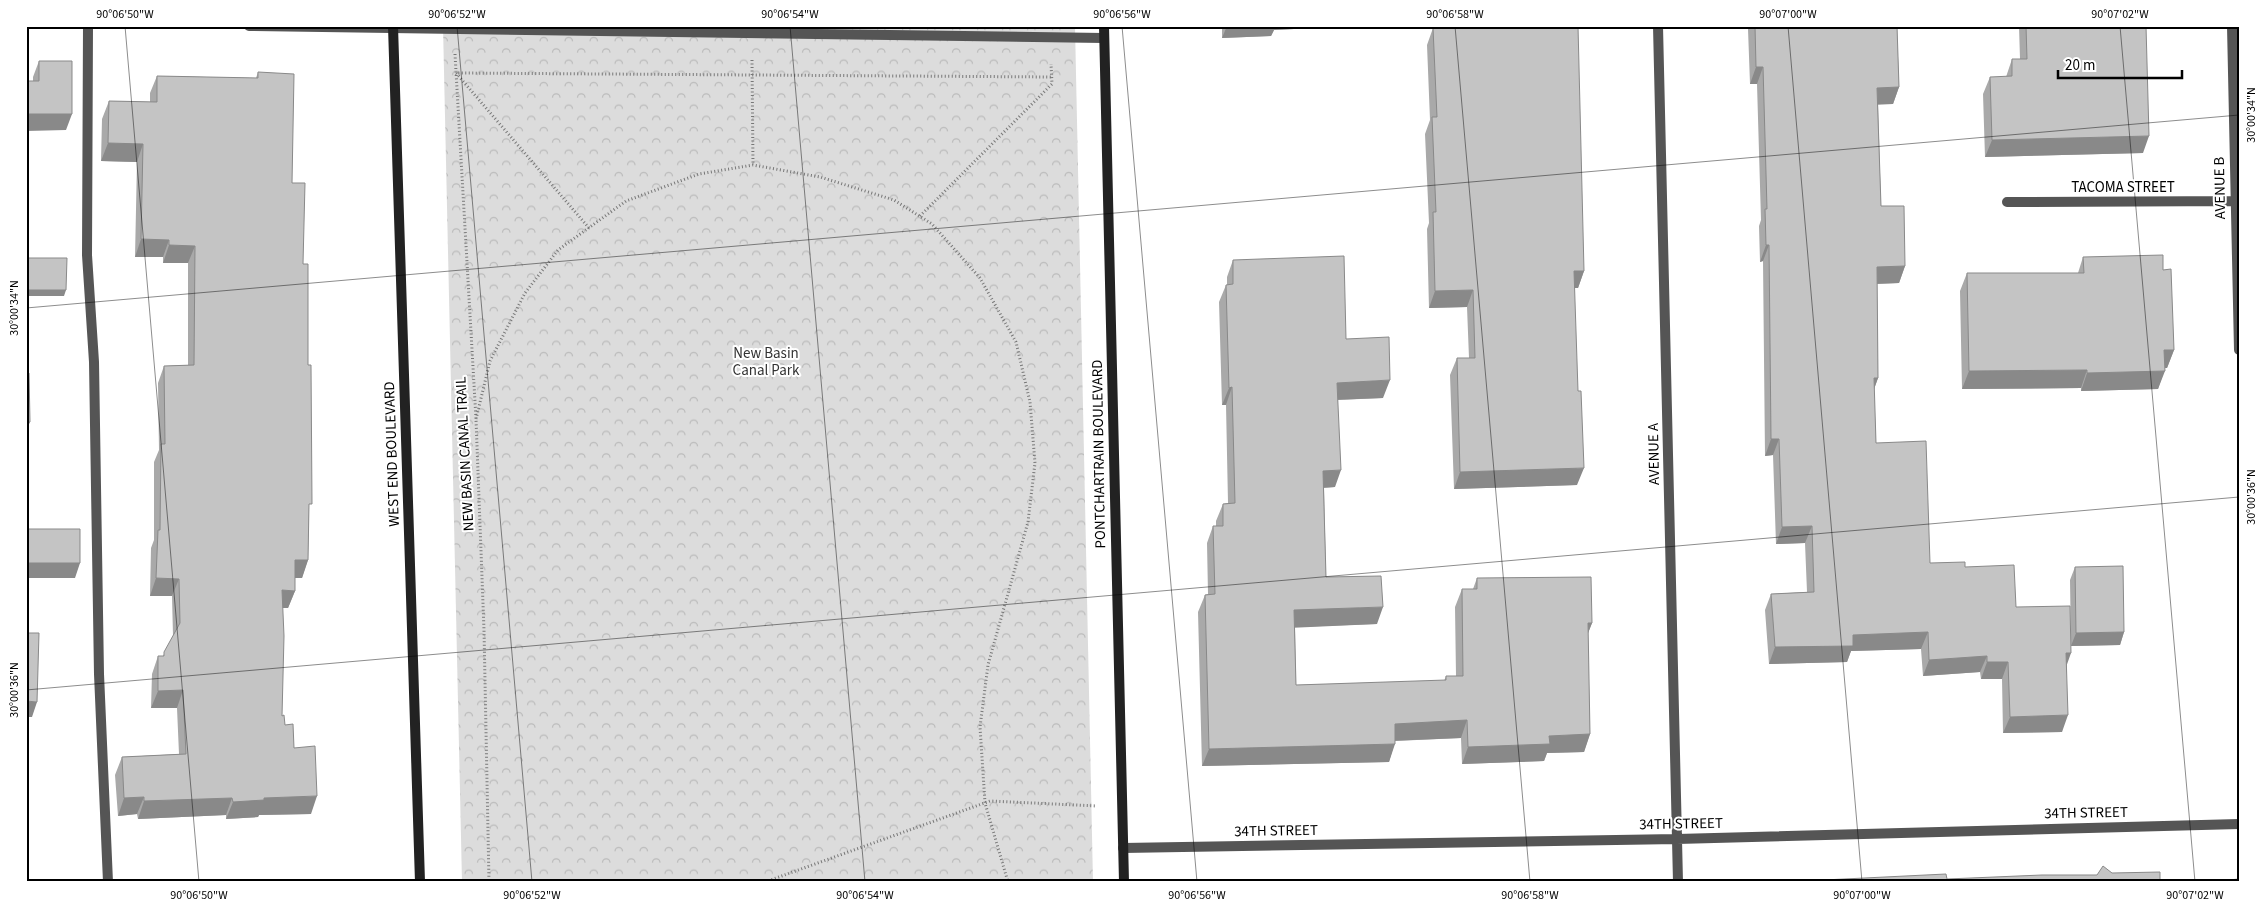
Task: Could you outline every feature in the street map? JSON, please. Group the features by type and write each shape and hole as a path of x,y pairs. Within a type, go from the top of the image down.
{"main road":[{"name":"PONTCHARTRAIN BOULEVARD","path":"1104,26 1124,882"},
{"name":"WEST END BOULEVARD","path":"393,28 420,882"}],"street":[{"path":"88,26 87,255 94,362 99,674 108,882"},
{"path":"249,26 1104,38"},
{"name":"AVENUE A","path":"1658,26 1678,882"},
{"name":"AVENUE B","path":"2232,26 2239,350"},
{"name":"TACOMA STREET","path":"2007,202 2237,201"},
{"name":"34TH STREET","path":"1123,848 1678,839 2239,824"}],"path":[{"name":"NEW BASIN CANAL TRAIL","path":"454,30 476,419 484,630 489,882"},
{"path":"752,34 753,165"},
{"path":"456,73 1052,77 1052,84 920,216"},
{"path":"456,73 589,228"},
{"path":"476,419 490,361 525,293 558,250 626,201 698,174 753,165 820,177 894,200 932,224 980,278 1016,342 1030,402 1034,463 1028,522 988,665 980,727 985,802 1008,882"},
{"path":"765,882 985,802 1122,808"}],"green space":[{"name":"New Basin Canal Park","path":"443,26 1075,26 1093,882 462,882"}],"building":[{"path":"1578,26 1584,271 1574,271 1578,391 1581,391 1584,468 1460,472 1457,358 1475,358 1473,290 1435,291 1433,212 1436,212 1432,117 1437,117 1433,28"},
{"path":"1755,26 1897,26 1899,87 1877,88 1881,206 1904,206 1905,266 1877,267 1878,378 1874,378 1876,443 1926,441 1930,563 1965,562 1965,567 2014,565 2016,607 2070,606 2071,653 2066,653 2068,715 2010,717 2008,662 1987,662 1987,656 1929,660 1928,632 1853,635 1853,646 1775,647 1771,594 1814,592 1812,526 1782,527 1779,439 1771,439 1769,245 1766,245 1765,209 1767,209 1763,67 1756,67"},
{"path":"2026,26 2146,26 2149,136 1992,140 1990,77 2012,76 2012,59 2027,59"},
{"path":"39,61 72,61 72,114 29,114 29,117 26,117 26,81 39,81"},
{"path":"258,72 294,74 292,183 305,183 303,264 308,264 308,365 311,365 312,504 309,504 308,560 295,560 295,591 282,590 284,636 282,716 284,715 285,725 293,724 294,748 315,746 317,796 264,798 264,800 233,802 232,798 144,801 144,797 124,798 122,757 186,754 183,690 158,691 158,656 164,656 164,652 180,623 179,579 156,578 158,530 160,530 161,444 165,444 164,366 194,365 195,246 169,245 169,240 141,239 143,144 108,143 109,101 157,102 157,76 258,78"},
{"path":"2163,255 2163,270 2171,269 2174,350 2164,350 2165,371 2087,373 2087,370 1969,371 1967,273 2084,273 2083,257"},
{"path":"1344,256 1346,339 1389,337 1390,380 1337,383 1341,470 1323,471 1326,577 1381,576 1383,607 1294,610 1296,685 1446,680 1446,676 1463,676 1462,589 1477,589 1477,578 1591,577 1592,623 1588,623 1590,734 1549,736 1550,744 1468,747 1467,720 1395,724 1395,744 1209,749 1205,595 1215,594 1213,526 1223,526 1223,504 1235,503 1232,387 1229,388 1226,285 1233,284 1233,260"},
{"path":"26,258 67,258 66,290 26,290"},
{"path":"26,373 29,373 30,422 26,422"},
{"path":"26,529 80,529 80,563 26,563"},
{"path":"2123,566 2124,632 2076,633 2075,567"},
{"path":"26,633 39,633 37,702 26,701"},
{"path":"2103,866 2112,873 2160,872 2160,882 1783,882 1946,874 1947,879 2097,875"}]}
